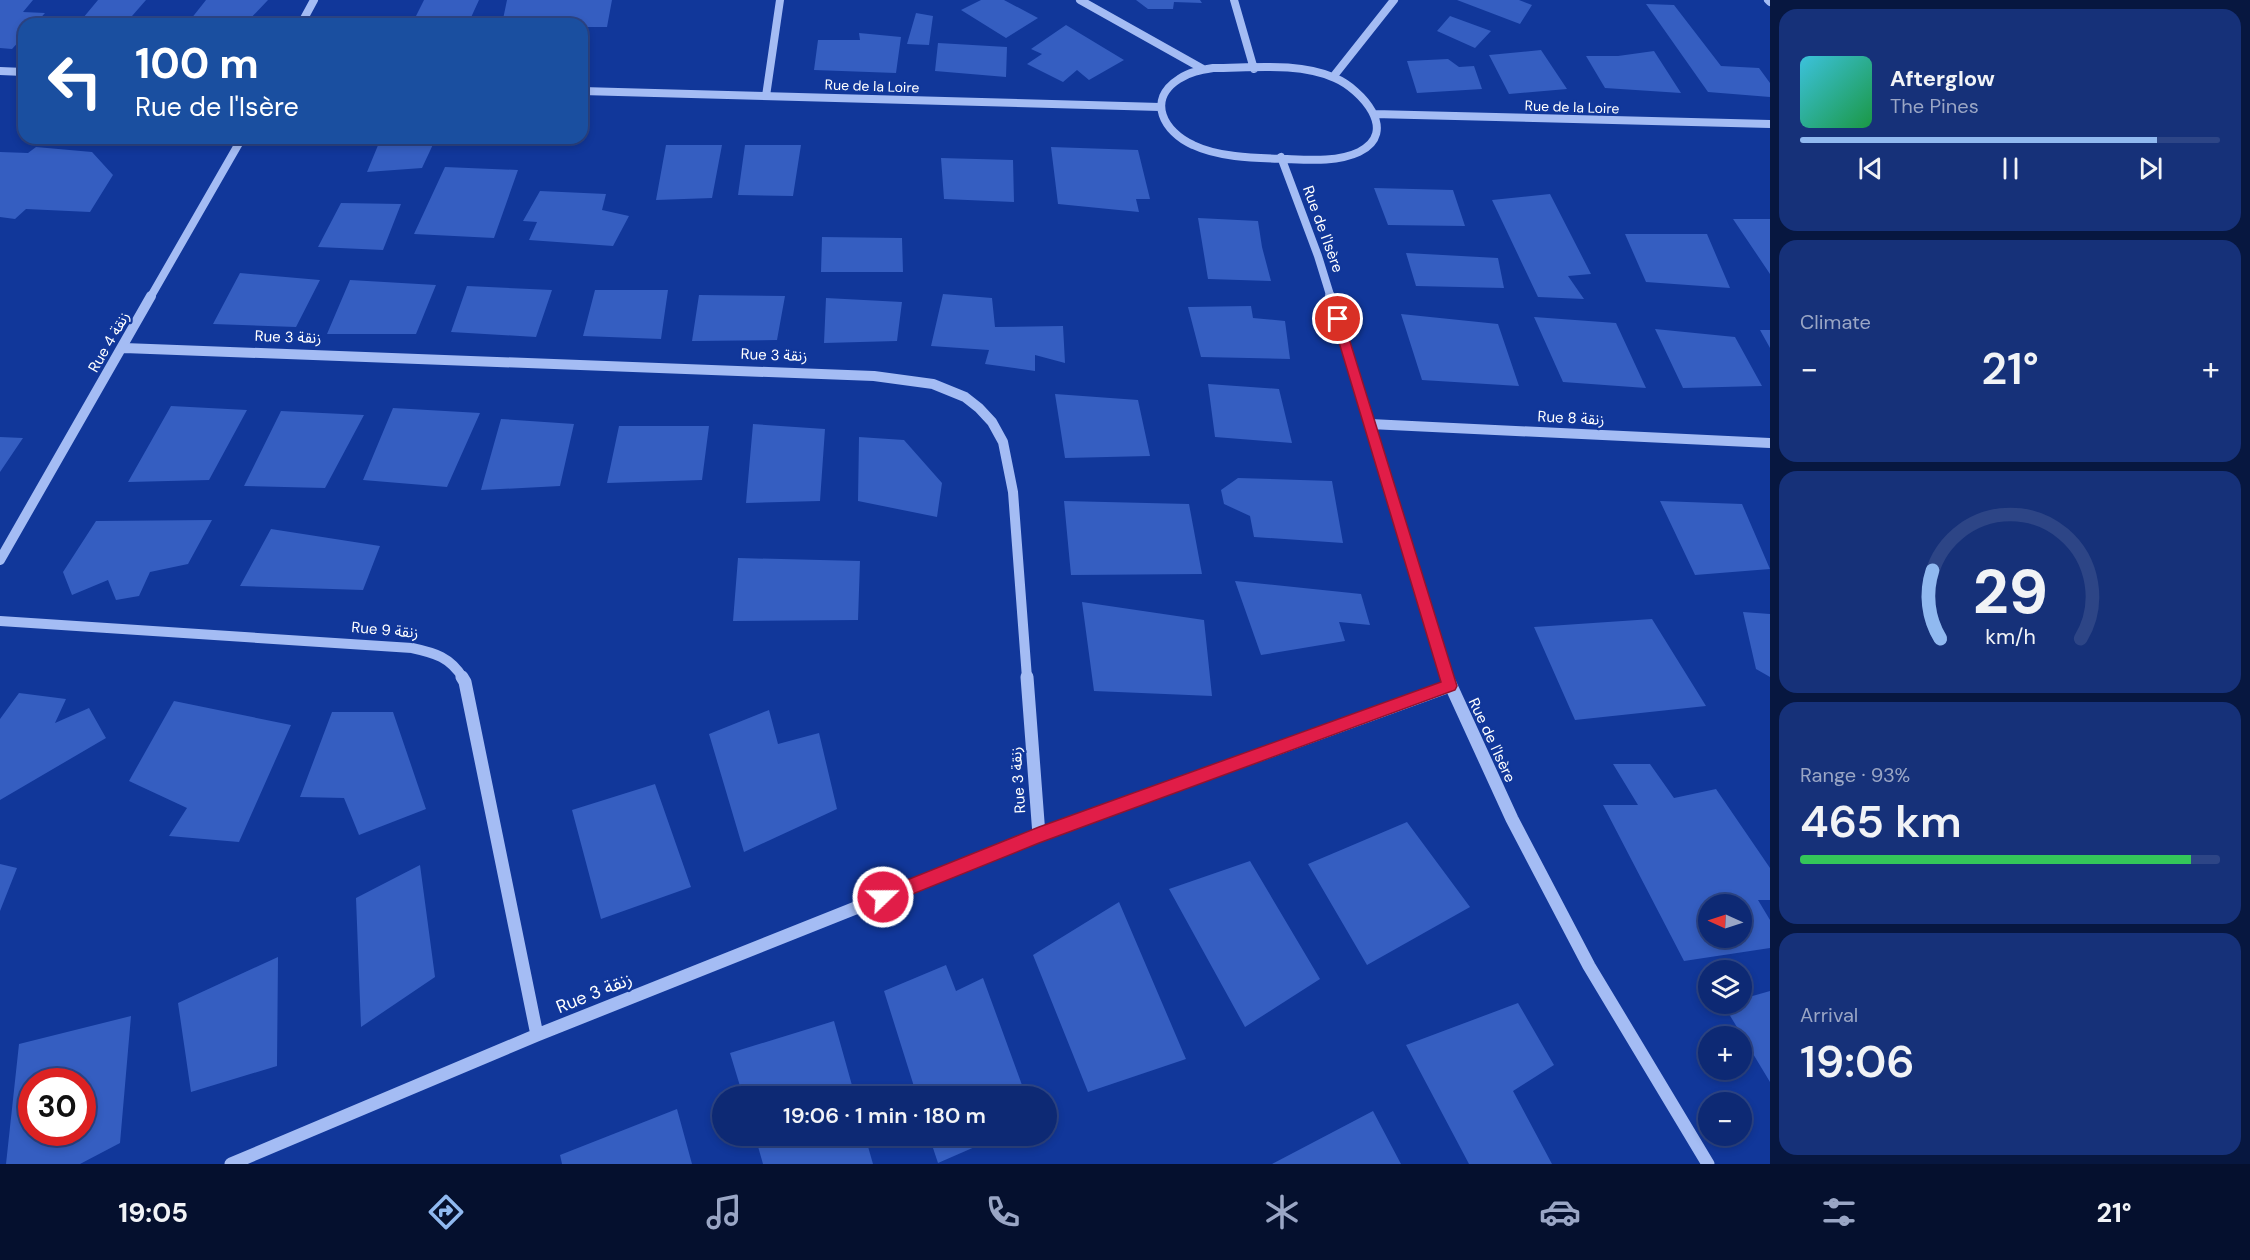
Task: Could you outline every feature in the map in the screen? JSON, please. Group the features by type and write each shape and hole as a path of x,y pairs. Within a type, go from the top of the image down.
{"street":[{"path":"304,18 314,0"},
{"path":"766,96 780,0"},
{"path":"1080,0 1203,69"},
{"path":"1234,0 1254,69"},
{"path":"1333,77 1394,0"},
{"path":"1203,69 1254,69 1304,70 1333,77 1356,90 1367,101 1374,114 1376,126 1374,139 1359,151 1341,157 1323,159 1234,156 1198,147 1172,130 1161,107 1165,88 1172,82 1187,73 1203,69"},
{"path":"0,71 18,72"},
{"name":"Rue de la Loire","path":"588,91 1161,107"},
{"name":"Rue de la Loire","path":"1374,114 1770,124"},
{"name":"Rue 4 زنقة","path":"0,560 124,348 239,144"},
{"name":"Rue de l'Isère","path":"1281,157 1318,256 1450,686 1512,819 1589,966 1708,1164"},
{"name":"Rue 3 زنقة","path":"124,348 874,376 915,379 954,388 986,414 1004,443 1013,492 1039,835"},
{"name":"Rue 8 زنقة","path":"1370,423 1770,443"},
{"name":"Rue 9 زنقة","path":"0,621 412,648 440,654 454,662 465,682 537,1035"},
{"name":"Rue 3 زنقة","path":"231,1164 537,1035 1039,835 1450,686"}],"building":[{"path":"0,0 33,0 23,12 45,13 40,18 18,18 18,42 12,49 0,48"},
{"path":"98,0 146,0 130,18 83,18"},
{"path":"206,0 268,0 251,18 192,18"},
{"path":"424,0 479,0 471,18 415,18"},
{"path":"507,0 612,0 607,27 588,27 588,18 503,18"},
{"path":"981,0 1004,0 1038,18 1006,38 961,10"},
{"path":"1136,0 1200,0 1202,3 1174,2 1173,9 1148,9"},
{"path":"1457,0 1519,0 1532,5 1520,24"},
{"path":"1646,4 1674,5 1721,66 1759,68 1770,83 1770,97 1708,92"},
{"path":"916,13 933,16 929,45 907,44"},
{"path":"1450,16 1491,31 1475,48 1437,31"},
{"path":"1066,25 1124,60 1089,80 1077,70 1063,82 1027,64 1042,54 1031,49"},
{"path":"859,33 901,37 896,73 814,70 818,40 860,40"},
{"path":"938,43 1007,47 1006,77 935,71"},
{"path":"1541,50 1567,89 1509,94 1489,55"},
{"path":"1654,51 1681,93 1605,88 1586,56 1618,56"},
{"path":"1448,59 1459,67 1474,66 1482,89 1417,93 1407,61"},
{"path":"379,144 433,144 422,168 367,172"},
{"path":"666,145 722,145 712,198 656,200"},
{"path":"745,145 801,145 793,196 738,195"},
{"path":"36,147 92,152 113,175 90,212 26,209 15,219 0,217 0,152 28,153"},
{"path":"1051,147 1138,150 1150,199 1136,199 1139,212 1058,204"},
{"path":"941,158 1013,160 1014,202 944,199"},
{"path":"445,167 518,170 494,238 414,234"},
{"path":"1374,188 1453,190 1465,226 1388,225"},
{"path":"540,191 606,194 602,210 629,216 613,246 529,240 537,222 523,221"},
{"path":"1550,194 1591,274 1568,276 1584,299 1538,297 1492,200"},
{"path":"341,203 401,204 383,250 318,247"},
{"path":"1198,218 1258,221 1271,281 1208,279"},
{"path":"1733,219 1770,219 1770,274"},
{"path":"1625,234 1707,234 1730,288 1646,282"},
{"path":"822,237 902,238 903,272 821,272"},
{"path":"1406,253 1498,258 1504,288 1416,286"},
{"path":"240,273 320,280 296,327 213,324"},
{"path":"350,280 436,285 416,334 327,334"},
{"path":"467,286 552,290 536,337 451,332"},
{"path":"595,290 668,290 661,339 583,336"},
{"path":"943,294 992,298 995,327 1063,326 1065,363 1035,355 1035,371 985,364 989,350 931,346"},
{"path":"699,295 785,296 777,340 692,341"},
{"path":"826,298 902,302 897,341 824,343"},
{"path":"1251,306 1253,318 1285,321 1290,359 1201,357 1188,307"},
{"path":"1401,314 1498,324 1519,386 1422,380"},
{"path":"1534,317 1616,323 1646,388 1563,382"},
{"path":"1655,329 1735,337 1762,386 1683,388"},
{"path":"1760,330 1770,330 1770,348"},
{"path":"1208,384 1279,389 1292,443 1215,437"},
{"path":"1055,394 1138,400 1150,456 1065,458"},
{"path":"171,406 247,410 209,480 128,482"},
{"path":"393,408 480,413 447,487 363,480"},
{"path":"281,411 364,415 325,488 244,486"},
{"path":"501,419 574,424 560,486 481,490"},
{"path":"753,424 825,429 820,501 746,503"},
{"path":"619,426 709,426 702,480 607,483"},
{"path":"0,437 23,438 0,472"},
{"path":"859,437 904,440 942,483 937,517 858,501"},
{"path":"1238,478 1332,481 1343,543 1254,537 1250,516 1224,504 1221,490"},
{"path":"1064,501 1189,504 1202,574 1071,575"},
{"path":"1660,501 1742,504 1770,569 1695,575"},
{"path":"212,520 188,564 150,572 139,596 116,600 108,580 72,595 63,572 96,521"},
{"path":"271,529 380,546 363,590 240,586"},
{"path":"738,558 860,561 858,620 733,621"},
{"path":"1235,581 1361,594 1370,625 1339,622 1345,641 1261,655"},
{"path":"1082,602 1204,620 1212,696 1094,691"},
{"path":"1743,612 1770,614 1770,677 1756,669"},
{"path":"1652,619 1706,706 1575,720 1534,627"},
{"path":"19,693 66,699 55,723 89,708 106,738 0,800 0,719"},
{"path":"174,701 291,725 239,842 169,836 187,808 129,781"},
{"path":"769,710 778,744 819,733 837,809 744,852 709,734"},
{"path":"332,712 393,712 426,809 359,835 344,798 300,797"},
{"path":"1613,764 1650,764 1674,798 1716,789 1770,868 1770,900 1758,900 1770,920 1770,948 1684,961 1603,805 1638,805"},
{"path":"655,784 691,887 601,919 572,810"},
{"path":"1407,822 1470,907 1367,965 1308,864"},
{"path":"1250,861 1320,979 1245,1027 1169,889"},
{"path":"0,864 17,868 0,911"},
{"path":"420,865 435,977 361,1027 356,898"},
{"path":"1119,902 1186,1059 1088,1092 1033,955"},
{"path":"278,957 277,1066 191,1092 178,1003"},
{"path":"946,965 956,991 983,978 1022,1086 914,1086 884,991"},
{"path":"1770,991 1770,1082 1752,1052 1752,1026 1736,1026 1729,1014 1752,1014 1752,996"},
{"path":"1518,1003 1554,1065 1513,1091 1552,1164 1469,1164 1406,1045"},
{"path":"131,1016 120,1143 80,1164 6,1164 19,1044"},
{"path":"834,1021 852,1086 740,1086 730,1053"},
{"path":"677,1109 692,1164 562,1164 560,1155"},
{"path":"1373,1111 1401,1164 1272,1164"},
{"path":"758,1146 868,1146 873,1164 763,1164"},
{"path":"932,1146 977,1146 938,1163"}],"route":[{"path":"883,897 1039,835 1450,686 1338,319"}]}
